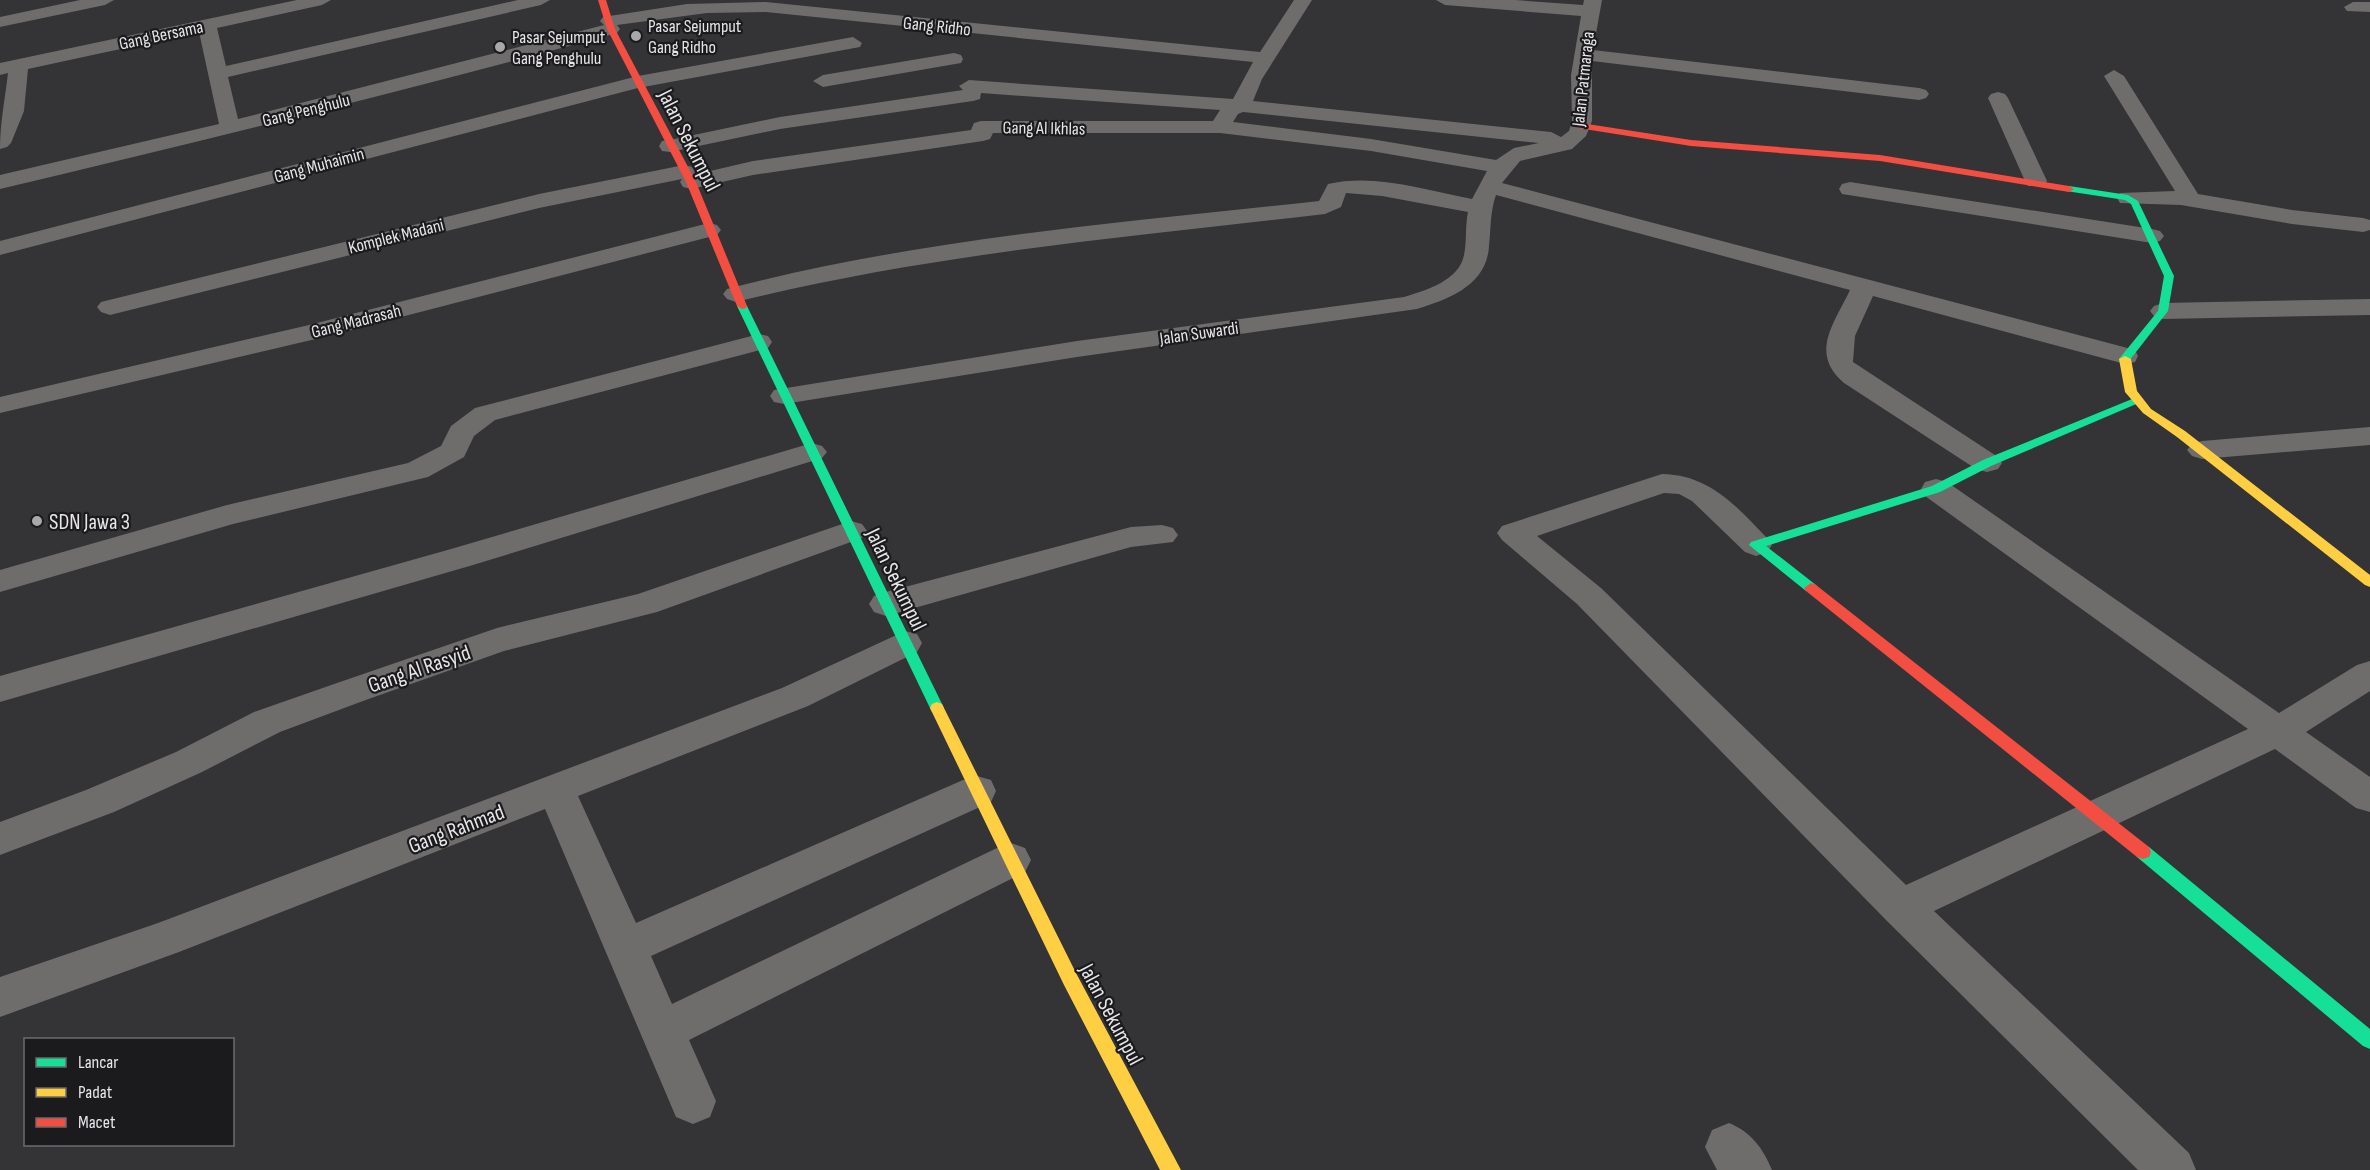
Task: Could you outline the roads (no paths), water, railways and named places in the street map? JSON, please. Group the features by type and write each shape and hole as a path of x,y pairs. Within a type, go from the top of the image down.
{"street":[{"path":"0,22 105,0"},
{"name":"Gang Bersama","path":"10,67 322,0"},
{"path":"216,74 542,0"},
{"name":"Jalan Sekumpul","path":"602,0 610,25 687,177 736,294 784,396 1070,979 1171,1170"},
{"path":"1220,128 1230,110 1241,106 1266,58 1293,20 1303,0"},
{"path":"1445,0 1592,6"},
{"name":"Gang Ridho","path":"610,25 686,10 770,4 923,24 1266,58"},
{"name":"Jalan Patmaraga","path":"1578,133 1583,54 1592,6"},
{"path":"923,24 954,59 971,90 981,127"},
{"name":"Gang Penghulu","path":"0,182 230,129 475,67 610,25"},
{"path":"207,26 230,129"},
{"name":"Gang Muhaimin","path":"0,248 515,112 638,82 853,43"},
{"path":"1583,54 1919,94"},
{"path":"823,81 954,59"},
{"path":"0,143 14,111 10,67"},
{"path":"1233,76 1255,79"},
{"path":"2114,76 2186,189 2187,196 2181,198"},
{"path":"670,146 780,123 971,90 1241,106 1503,170 1864,288 2125,356"},
{"path":"1998,98 2036,181"},
{"name":"Gang Al Ikhlas","path":"687,177 983,135 981,127 1220,128 1371,145 1503,170"},
{"path":"736,294 797,278 954,249 1145,225 1325,207 1333,202 1336,189 1341,186 1370,188 1503,170 1578,133 1880,158 2036,181 2128,198 2181,198 2283,216 2363,225"},
{"name":"Jalan Suwardi","path":"784,396 1077,349 1408,304 1437,294 1464,278 1478,254 1503,170"},
{"name":"Komplek Madani","path":"110,307 539,201 687,177"},
{"path":"1850,189 2152,236"},
{"path":"2128,198 2135,203 2169,276 2163,311 2125,356 2131,392 2147,411 2202,450 2370,582"},
{"name":"Gang Madrasah","path":"0,405 311,332 710,230"},
{"path":"1864,288 1840,343 1838,356 1841,365 1854,377 1987,463"},
{"path":"2163,311 2370,307"},
{"path":"0,581 227,515 417,470 441,460 454,451 461,432 485,414 759,342"},
{"path":"1756,544 1936,489 1987,463 2138,400"},
{"path":"2202,450 2370,436"},
{"path":"0,688 462,557 812,452"},
{"path":"2172,1170 1901,907 1589,596 1513,533 1662,483 1675,481 1696,488 1756,544 2098,815 2370,1040"},
{"path":"1936,489 2370,797"},
{"name":"Gang Al Rasyid","path":"0,839 169,771 267,722 497,640 645,604 851,531"},
{"path":"886,604 1131,537 1162,535"},
{"name":"Gang Rahmad","path":"0,997 164,939 795,697 905,643"},
{"path":"1901,907 2279,732 2370,674"},
{"path":"555,790 693,1101"},
{"path":"625,946 977,791"},
{"path":"662,1031 1011,860"}],"place":[{"name":"Pasar Sejumput Gang Ridho","path":"636,36"},
{"name":"Pasar Sejumput Gang Penghulu","path":"500,47"},
{"name":"SDN Jawa 3","path":"37,521"}]}
